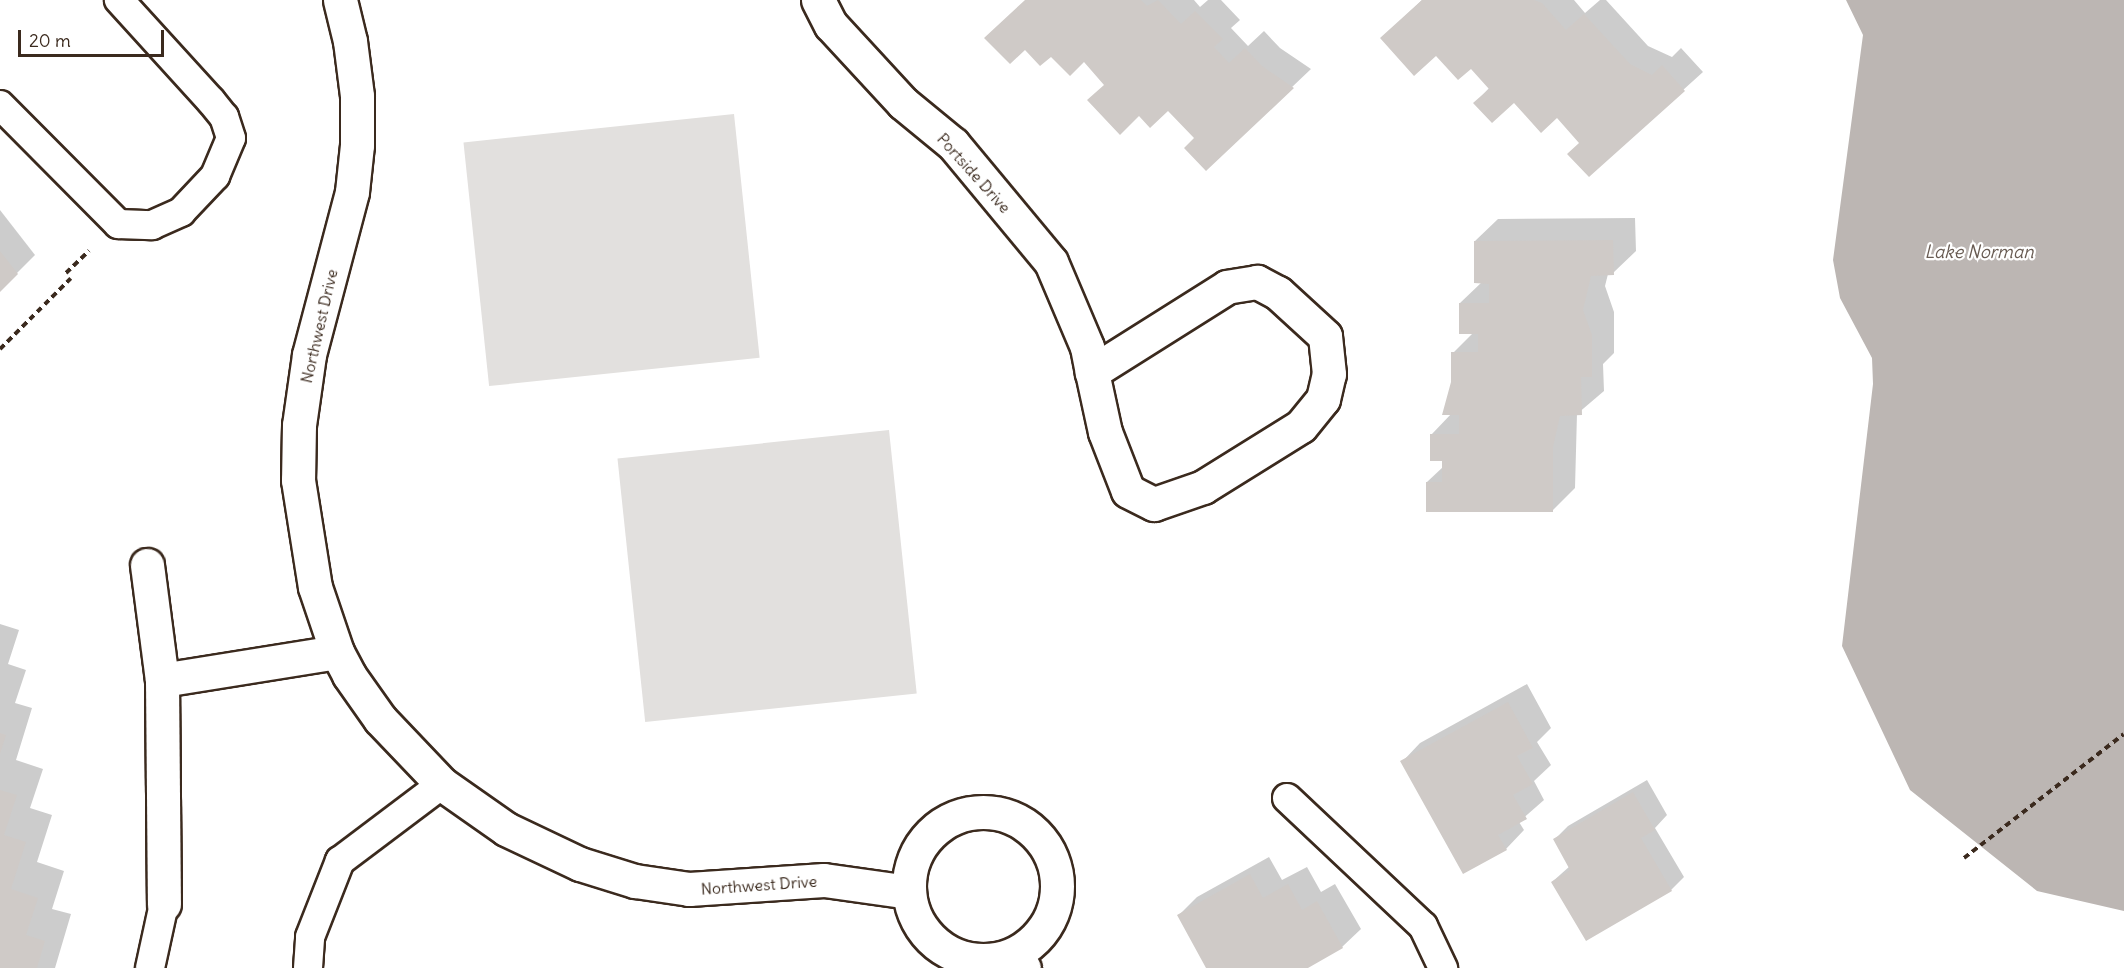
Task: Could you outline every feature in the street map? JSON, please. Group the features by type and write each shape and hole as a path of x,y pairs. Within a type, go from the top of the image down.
{"street":[{"name":"Northwest Drive","path":"339,0 353,63 357,145 352,192 309,355 299,425 298,480 315,587 337,652 380,719 442,784 506,830 580,864 635,881 689,889 735,889 824,880 909,891"},
{"name":"Portside Drive","path":"818,0 831,25 903,103 953,144 1051,262 1087,348 1092,372 1105,432 1128,491 1154,504 1203,487 1301,426 1323,399 1329,374 1325,336 1278,293 1257,282 1227,286 1092,372"},
{"path":"147,565 162,680 164,904"},
{"path":"162,680 337,652"},
{"path":"978,812 1001,814 1025,824 1043,842 1055,865 1058,890 1047,923 1022,960 967,959 943,948 926,933 914,914 909,891 911,869 920,847 936,830 955,818 978,812"}],"lane":[{"path":"0,105 118,224 152,225 180,212 214,176 231,138 224,117 119,0"},
{"path":"308,968 310,938 340,861 442,784"},
{"path":"1287,798 1424,926 1443,968"},
{"path":"150,968 164,904"}],"path":[{"path":"0,349 71,278"},
{"path":"1964,858 2124,734"}],"shaded area":[{"path":"734,114 760,358 489,386 463,142"},
{"path":"889,430 917,694 645,722 617,459"}],"water":[{"name":"Lake Norman","path":"1846,0 2124,0 2124,911 2037,891 1910,790 1842,646 1873,384 1872,358 1840,298 1833,260 1863,35"}],"building":[{"path":"1025,0 1141,0 1147,6 1158,0 1181,24 1195,11 1223,39 1214,47 1229,63 1245,48 1262,66 1294,88 1206,171 1184,148 1194,138 1168,111 1150,128 1139,116 1120,135 1087,100 1104,85 1084,62 1070,76 1051,57 1040,66 1025,50 1010,64 984,38"},
{"path":"1422,0 1534,0 1542,3 1566,30 1584,14 1630,64 1652,75 1662,65 1685,91 1589,177 1567,154 1579,143 1557,118 1541,133 1514,103 1492,123 1473,103 1489,89 1471,69 1458,80 1436,56 1414,76 1380,38"},
{"path":"1613,240 1614,275 1591,276 1583,310 1592,335 1592,377 1581,377 1582,415 1560,416 1553,447 1553,512 1426,512 1426,482 1442,482 1442,461 1430,461 1430,434 1459,434 1459,415 1442,415 1451,382 1451,352 1478,352 1478,334 1459,334 1459,303 1489,303 1489,284 1474,283 1474,241"},
{"path":"0,251 18,274 0,292"},
{"path":"1508,702 1533,748 1517,756 1533,784 1513,795 1527,819 1498,835 1507,850 1463,874 1400,761"},
{"path":"0,733 6,735 0,754"},
{"path":"0,790 17,795 4,835 26,842 11,889 38,898 26,935 45,941 37,968 0,968"},
{"path":"1633,792 1655,830 1641,838 1672,891 1586,941 1551,882 1570,870 1553,839"},
{"path":"1250,874 1263,898 1288,884 1302,910 1317,901 1343,948 1308,968 1206,968 1177,915"}]}
